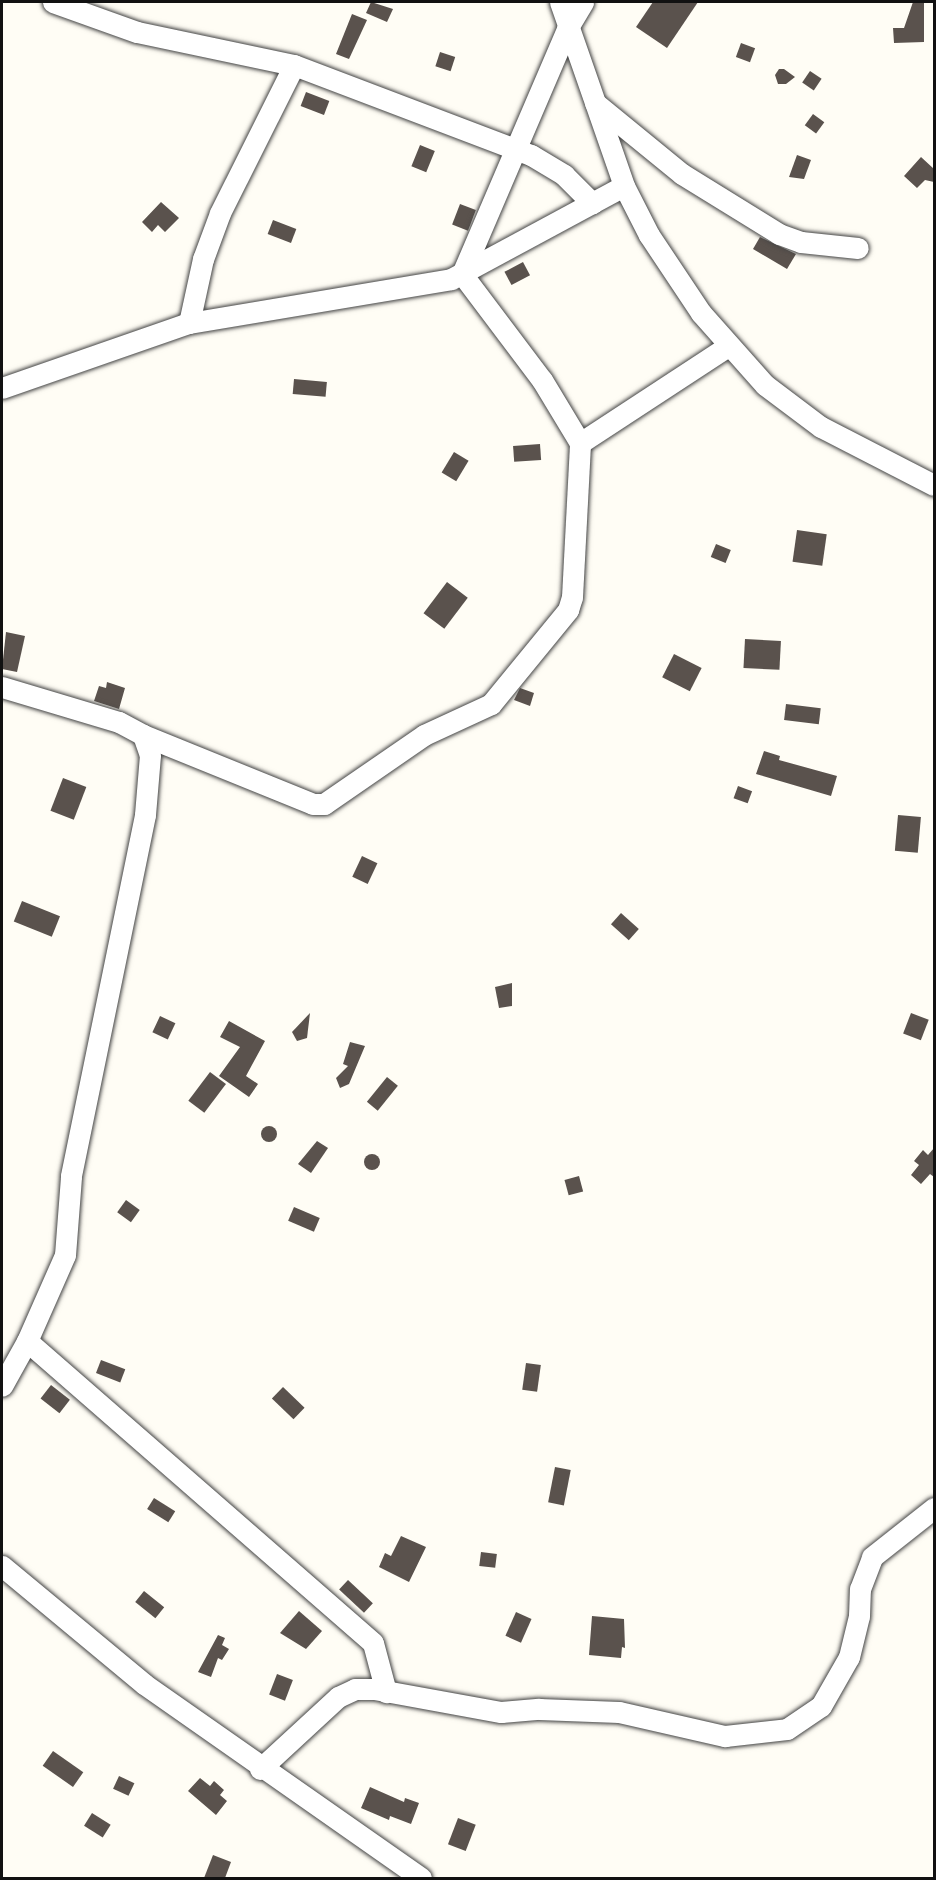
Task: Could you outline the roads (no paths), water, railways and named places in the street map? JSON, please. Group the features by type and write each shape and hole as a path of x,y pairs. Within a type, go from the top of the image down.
{"street":[{"path":"53,2 137,32 294,64 517,149 550,164 592,203"},
{"path":"561,2 567,28 624,186 666,263 728,346 765,385 821,428 934,486"},
{"path":"462,274 567,28 584,2"},
{"path":"189,323 203,260 220,213 294,64"},
{"path":"592,101 667,164 790,240 858,248"},
{"path":"2,388 189,323 428,285 462,274 624,186"},
{"path":"2,687 119,722 143,735 313,804 324,804 424,735 491,704 568,610 572,597 580,443 542,380 462,274"},
{"path":"580,443 728,346"},
{"path":"2,1386 27,1341 65,1255 71,1177 145,815 150,755 143,735"},
{"path":"27,1341 373,1643 386,1692"},
{"path":"260,1769 338,1697 355,1689 386,1692 501,1712 539,1709 619,1712 724,1736 787,1729 821,1706 849,1658 859,1616 860,1588 872,1557 934,1508"},
{"path":"2,1566 144,1684 260,1769 421,1878"}]}
